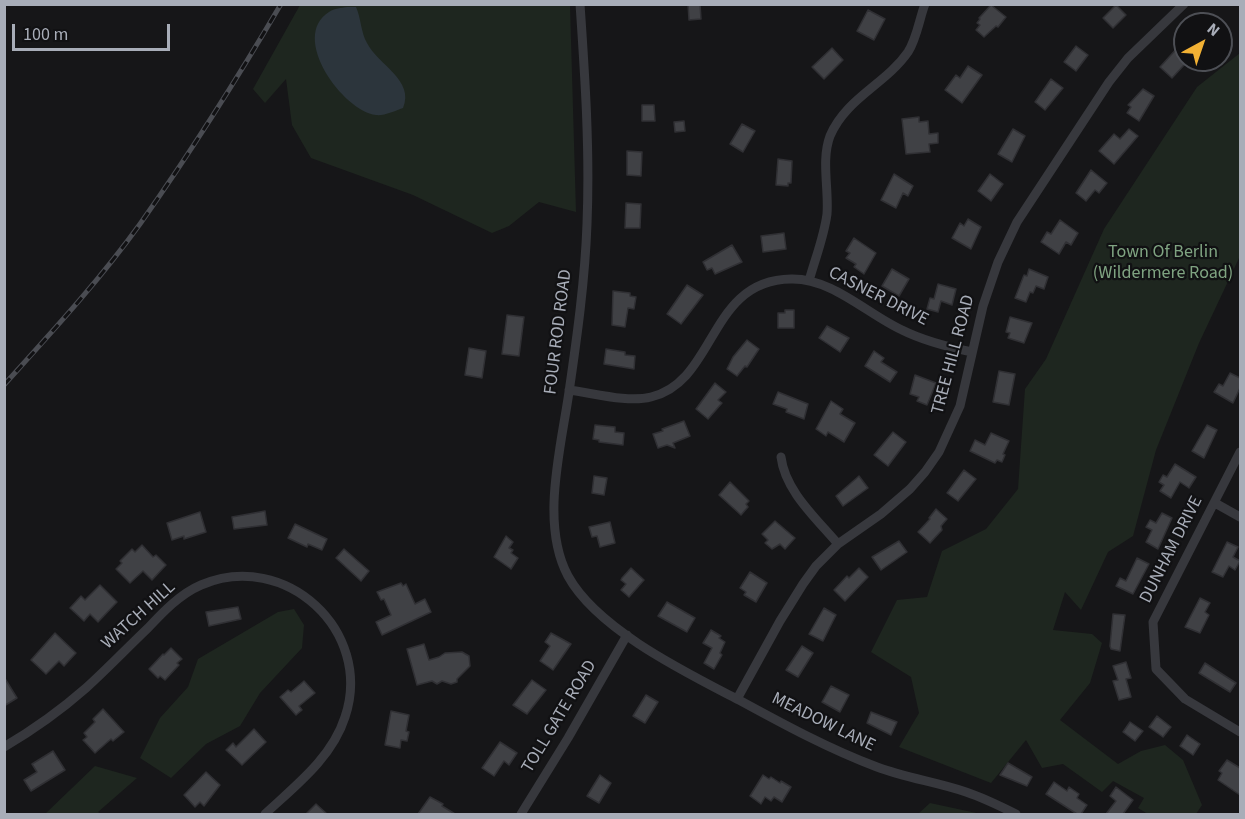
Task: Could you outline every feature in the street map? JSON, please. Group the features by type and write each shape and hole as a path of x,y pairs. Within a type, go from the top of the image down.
{"street":[{"name":"FOUR ROD ROAD","path":"580,4 588,137 587,224 554,501 555,540 560,559 584,599 627,635"},
{"path":"809,281 826,215 826,152 830,137 845,111 895,67 908,52 915,38 925,4"},
{"name":"TREE HILL ROAD","path":"737,699 803,584 816,566 838,544 881,514 910,489 925,472 951,430 960,406 983,306 998,262 1017,222 1109,82 1128,58 1184,4"},
{"name":"CASNER DRIVE","path":"569,390 633,399 651,397 666,391 692,369 727,312 741,297 756,287 774,281 792,279 809,281 843,296 900,330 940,345 972,352"},
{"name":"DUNHAM DRIVE","path":"1240,452 1153,622 1156,669 1185,699 1240,732"},
{"path":"781,457 782,469 789,485 838,544"},
{"path":"1215,503 1240,517"},
{"name":"WATCH HILL","path":"4,747 60,710 164,612 200,585 243,576 280,583 309,598 332,624 341,638 351,683 346,717 330,749 265,814"},
{"name":"MEADOW LANE","path":"627,635 668,661 814,738 878,767 966,792 1016,814"},
{"name":"TOLL GATE ROAD","path":"521,814 627,635"}],"green space":[{"path":"300,5 570,5 576,212 539,202 509,226 492,233 413,195 311,158 292,125 286,79 265,103 253,89"},
{"name":"Town Of Berlin (Wildermere Road)","path":"1240,53 1240,256 1199,343 1156,450 1133,536 1108,552 1081,610 1065,592 1053,630 1092,634 1102,643 1090,683 1060,720 1118,764 1141,751 1165,745 1183,760 1202,805 1196,814 1148,814 1138,808 1144,798 1113,781 1102,792 1063,764 1042,768 1026,740 991,783 899,747 919,713 911,677 871,652 897,600 927,597 942,551 986,529 1018,489 1025,389 1046,359 1104,229 1197,87 1216,72 1233,72 1233,59"},
{"path":"294,609 304,625 302,648 260,693 240,726 206,744 171,778 140,758 160,718 188,687 198,659 278,612"},
{"path":"95,766 137,778 98,812 102,814 45,814"},
{"path":"930,803 981,814 918,814"}],"shaded area":[{"path":"356,7 367,43 400,81 405,98 403,108 379,115 363,110 349,101 325,71 318,55 315,38 318,23 329,12"}],"building":[{"path":"688,4 700,4 701,19 689,20"},
{"path":"991,5 1006,17 998,27 996,26 984,37 976,30 980,25 977,23"},
{"path":"1116,5 1126,15 1113,28 1103,18"},
{"path":"868,10 885,19 874,40 857,31"},
{"path":"1076,46 1088,55 1076,71 1064,62"},
{"path":"832,48 843,60 824,79 812,67"},
{"path":"1173,53 1173,72 1178,72 1172,78 1160,67"},
{"path":"968,66 982,75 962,103 945,90 956,75 960,78"},
{"path":"1051,79 1063,88 1045,110 1035,102"},
{"path":"1143,89 1154,96 1139,121 1127,113 1131,107 1128,105"},
{"path":"642,105 654,105 655,121 642,121"},
{"path":"919,117 919,122 928,121 929,134 938,133 938,143 929,144 930,152 906,154 902,119"},
{"path":"684,121 685,131 675,132 674,122"},
{"path":"742,124 755,131 743,152 730,144"},
{"path":"1013,129 1025,136 1012,162 998,154"},
{"path":"1129,129 1138,136 1114,164 1099,151 1114,134 1120,139"},
{"path":"627,151 642,152 641,176 627,175"},
{"path":"778,159 792,161 791,183 788,183 788,186 776,185"},
{"path":"1091,170 1107,183 1099,193 1095,190 1086,201 1076,193"},
{"path":"894,174 913,186 908,196 903,193 896,208 881,200"},
{"path":"990,174 1003,184 991,201 978,191"},
{"path":"626,203 641,204 640,228 625,228"},
{"path":"968,219 981,227 971,249 952,238 960,223 964,226"},
{"path":"1060,220 1078,233 1071,245 1066,242 1059,254 1041,242 1047,232 1051,234"},
{"path":"784,233 786,249 763,252 761,236"},
{"path":"854,238 876,253 864,274 854,267 856,264 846,258 850,253 846,251"},
{"path":"732,245 742,262 715,274 712,268 707,270 703,262"},
{"path":"892,269 909,279 899,296 882,286"},
{"path":"1029,269 1048,277 1044,289 1036,286 1033,293 1030,292 1026,302 1015,298 1024,275 1027,276"},
{"path":"938,284 956,289 952,305 941,301 938,312 927,309 930,298 934,299"},
{"path":"687,285 703,295 681,324 667,314"},
{"path":"613,291 630,293 630,296 636,297 634,309 628,308 625,327 612,325"},
{"path":"785,310 794,310 794,328 778,328 778,313 785,313"},
{"path":"507,315 524,317 519,356 502,354"},
{"path":"1010,317 1032,323 1024,343 1008,338 1010,333 1006,332"},
{"path":"827,326 849,338 840,352 819,338"},
{"path":"747,340 759,349 747,367 745,366 737,376 727,369 733,357"},
{"path":"469,348 486,351 482,378 465,375"},
{"path":"606,349 635,356 634,369 604,364"},
{"path":"874,351 884,358 881,362 897,372 890,382 865,366"},
{"path":"999,371 1015,374 1009,405 993,402"},
{"path":"1230,373 1240,378 1240,388 1233,403 1214,392 1219,384 1223,386"},
{"path":"915,375 936,383 927,405 917,401 919,397 910,394"},
{"path":"715,383 726,392 718,400 722,403 708,419 696,409"},
{"path":"778,392 808,404 804,419 773,404"},
{"path":"831,401 843,409 840,414 855,423 844,442 828,432 826,436 816,429"},
{"path":"684,421 690,436 673,443 675,448 667,445 658,448 653,434"},
{"path":"595,425 615,427 615,432 624,433 623,445 593,439"},
{"path":"1207,425 1217,430 1204,458 1192,451"},
{"path":"893,432 906,442 888,466 874,455"},
{"path":"991,433 1009,441 1002,462 997,460 995,463 970,451 975,440 985,445"},
{"path":"1175,464 1196,477 1189,488 1180,482 1171,498 1160,491 1164,485 1159,482 1163,475 1167,477"},
{"path":"964,470 976,479 958,501 947,493"},
{"path":"594,476 607,478 604,495 592,493"},
{"path":"859,476 868,488 843,506 836,496"},
{"path":"730,482 749,501 746,504 748,507 741,515 719,495"},
{"path":"936,509 947,519 941,526 942,530 930,543 918,532"},
{"path":"265,511 267,525 234,529 232,517"},
{"path":"200,512 206,532 172,540 167,523"},
{"path":"1162,513 1172,518 1158,549 1146,542 1152,530 1146,527 1150,520 1156,523"},
{"path":"775,521 795,538 785,549 780,544 772,549 765,543 768,540 762,534"},
{"path":"610,522 615,543 600,547 597,536 592,537 589,527"},
{"path":"295,524 327,539 322,550 308,544 307,547 288,538"},
{"path":"506,536 513,542 509,548 513,550 511,553 518,558 511,569 494,557"},
{"path":"899,541 907,552 881,570 872,557"},
{"path":"1227,542 1238,547 1233,557 1240,561 1235,570 1229,566 1223,577 1212,572"},
{"path":"142,545 153,557 156,555 166,565 152,580 143,571 130,583 116,569 122,563 120,561 132,549 135,552"},
{"path":"344,549 369,571 361,581 336,558"},
{"path":"1137,558 1149,564 1133,594 1116,586 1120,578 1126,581"},
{"path":"631,568 644,580 629,597 621,590 626,584 621,580"},
{"path":"859,568 868,577 845,601 834,590 847,576 849,578"},
{"path":"750,572 767,583 756,602 744,595 746,592 740,588"},
{"path":"401,583 403,586 406,584 415,604 425,599 431,612 382,635 376,622 391,615 384,599 381,600 377,592"},
{"path":"100,585 117,602 98,622 90,614 84,621 70,608 81,596 85,600"},
{"path":"1200,598 1210,603 1205,612 1209,615 1200,633 1185,627"},
{"path":"667,602 695,618 687,632 658,616"},
{"path":"238,607 241,619 209,626 206,612"},
{"path":"824,608 836,615 823,641 809,634"},
{"path":"1113,614 1125,615 1120,651 1111,649 1110,646"},
{"path":"711,630 721,636 719,638 725,642 720,653 722,655 714,669 704,663 712,648 703,643"},
{"path":"55,633 76,653 64,666 59,661 46,674 31,660"},
{"path":"551,633 571,644 553,670 540,661 550,646 545,642"},
{"path":"424,644 429,660 445,653 462,652 469,656 470,666 457,679 457,682 451,684 442,681 437,684 432,681 417,685 407,649"},
{"path":"802,646 813,653 798,677 786,670"},
{"path":"171,648 182,659 165,680 160,676 158,678 149,669"},
{"path":"1126,662 1131,678 1126,679 1131,697 1119,700 1113,681 1118,680 1113,666"},
{"path":"1205,663 1236,683 1230,692 1199,673"},
{"path":"4,677 17,698 4,706"},
{"path":"532,680 546,690 527,714 513,705"},
{"path":"304,681 315,693 299,706 302,710 296,715 280,697 288,690 291,692"},
{"path":"831,686 849,695 840,712 822,702"},
{"path":"646,695 658,702 645,723 633,716"},
{"path":"103,709 124,732 113,741 111,739 95,753 83,740 87,737 84,733"},
{"path":"391,711 409,715 407,741 401,740 400,748 385,745"},
{"path":"871,712 897,722 891,735 867,723"},
{"path":"1157,716 1171,727 1163,737 1149,727"},
{"path":"1130,722 1143,731 1135,741 1123,732"},
{"path":"254,729 266,742 242,765 226,750 233,743 236,747"},
{"path":"1187,735 1200,744 1193,755 1180,746"},
{"path":"500,742 517,753 509,765 504,761 494,776 482,768"},
{"path":"53,751 65,770 31,791 24,780 37,772 32,764"},
{"path":"1227,760 1240,768 1240,795 1218,780 1222,773 1219,771"},
{"path":"1008,763 1032,777 1027,786 1000,775"},
{"path":"206,772 220,785 204,806 200,802 195,807 184,795"},
{"path":"600,775 611,783 599,803 587,796"},
{"path":"763,775 791,787 782,802 774,797 771,801 765,797 761,804 750,796"},
{"path":"1054,782 1067,791 1069,787 1079,794 1077,798 1087,805 1081,814 1077,814 1046,794"},
{"path":"1116,787 1133,800 1123,814 1106,814 1116,801 1110,796"},
{"path":"430,797 443,804 442,806 455,814 418,814"},
{"path":"316,804 327,814 306,814"}],"railway":[{"path":"4,385 91,286 140,224 213,116 281,4"}]}
